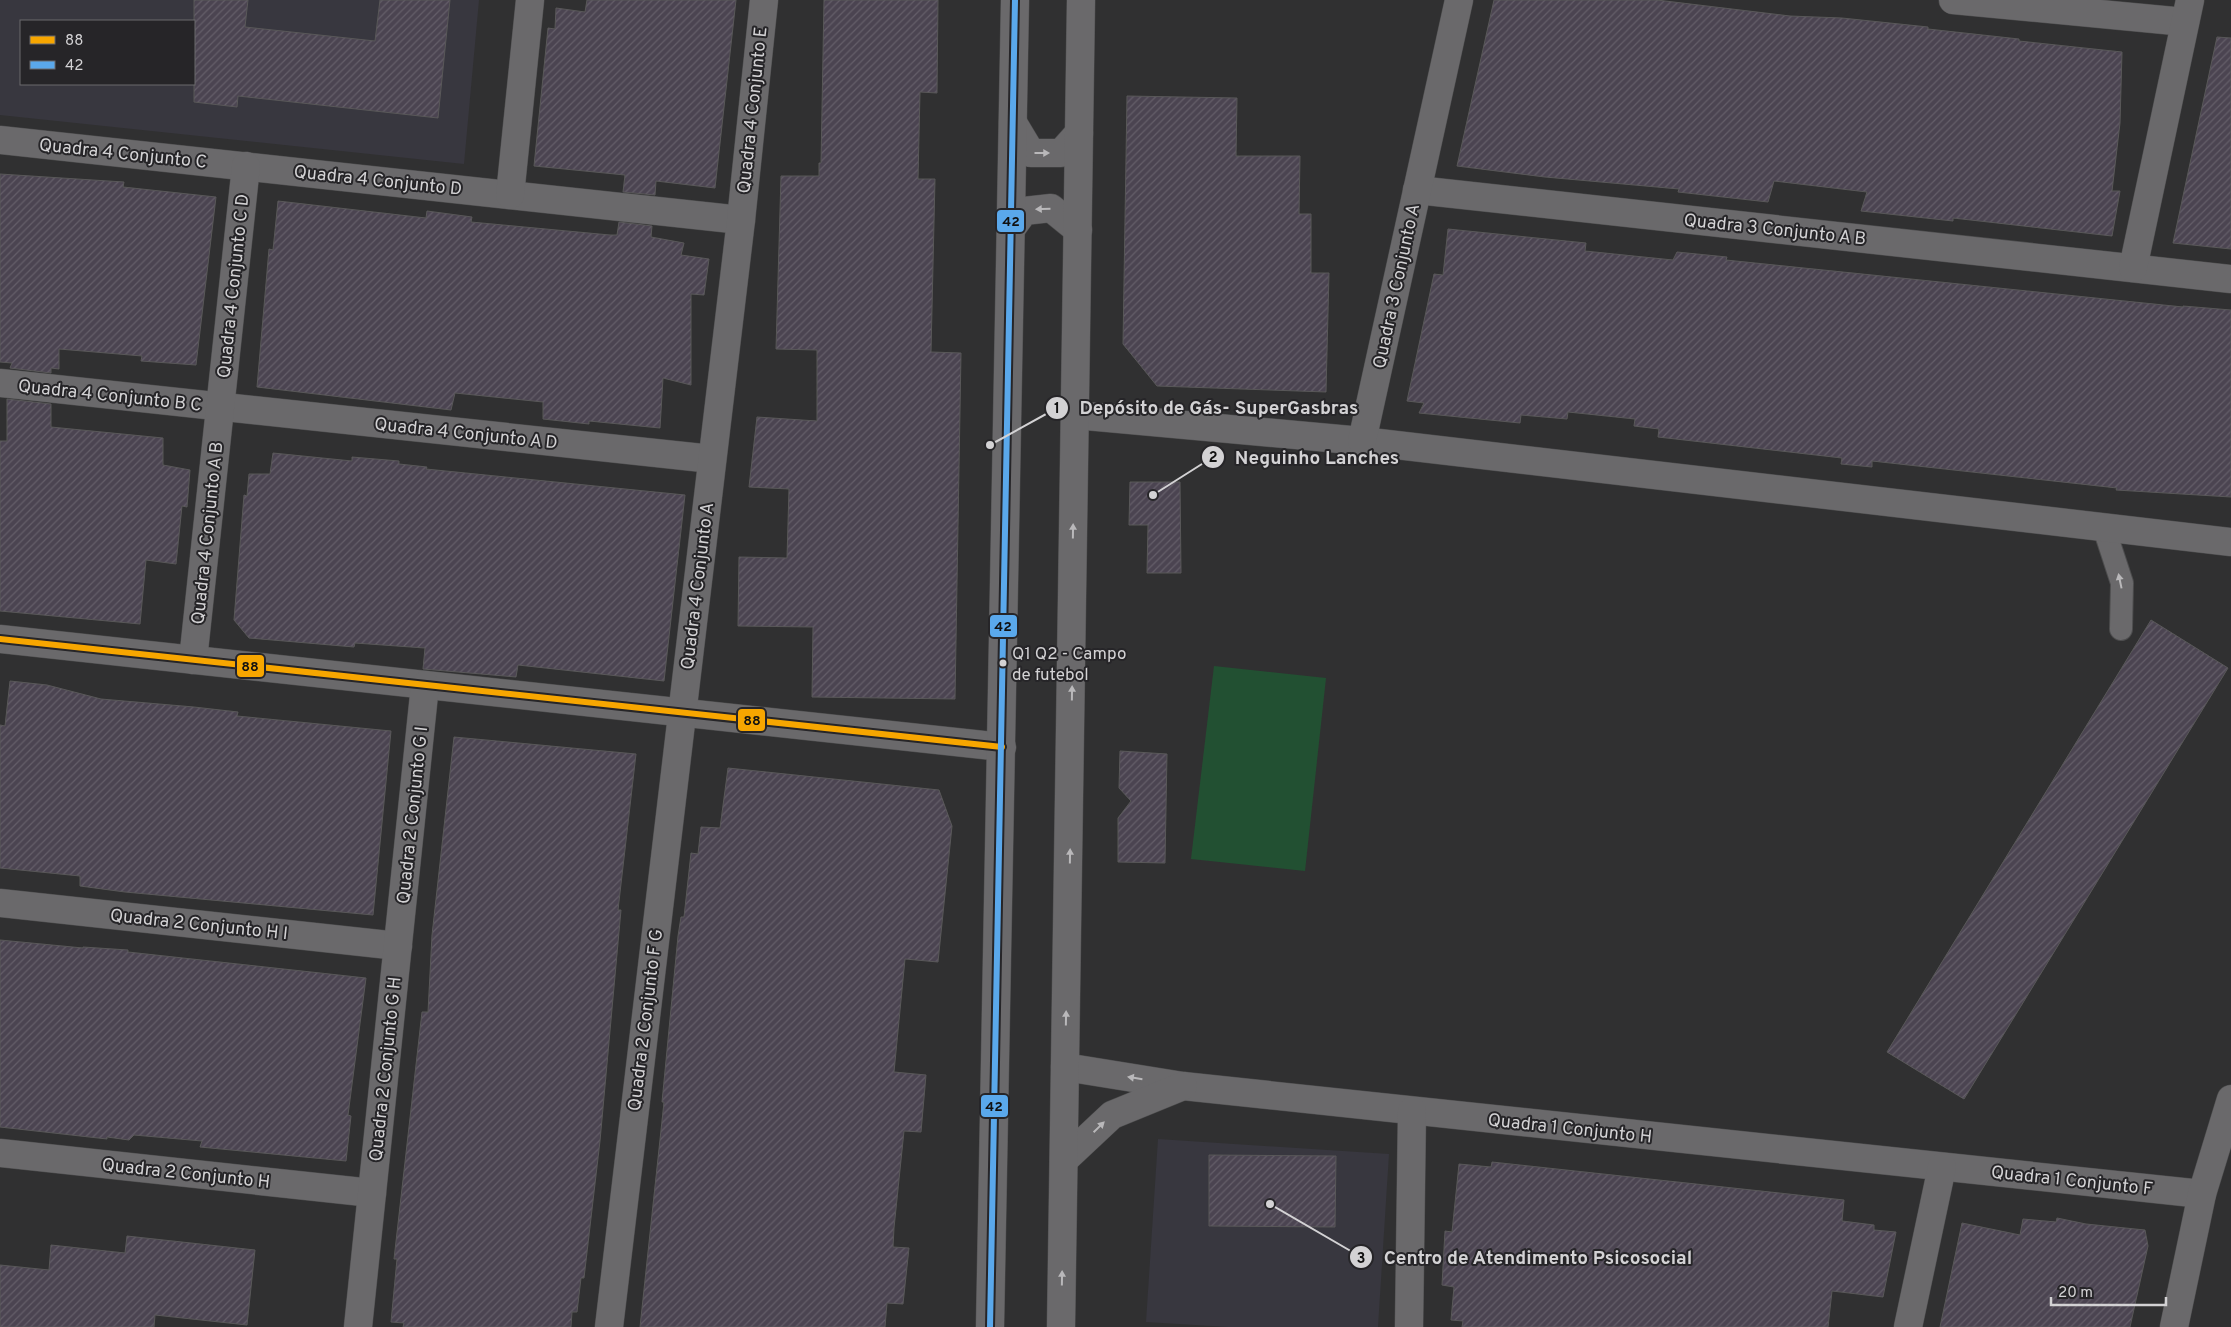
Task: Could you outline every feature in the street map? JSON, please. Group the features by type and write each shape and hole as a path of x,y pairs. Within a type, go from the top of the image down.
{"street":[{"path":"510,195 530,0"},
{"name":"Quadra 4 Conjunto E","path":"741,220 764,0"},
{"path":"990,1327 1015,0"},
{"path":"1062,1327 1081,0"},
{"name":"Quadra 3 Conjunto A","path":"1362,441 1459,0"},
{"path":"1953,0 2187,11 2133,268"},
{"path":"1013,123 1031,153 1061,153 1079,133"},
{"name":"Quadra 4 Conjunto C","path":"0,140 246,166"},
{"name":"Quadra 4 Conjunto D","path":"246,166 741,220"},
{"name":"Quadra 4 Conjunto C D","path":"221,407 246,166"},
{"name":"Quadra 3 Conjunto A B","path":"1417,190 2231,279"},
{"path":"1011,229 1024,211 1051,208 1078,230"},
{"path":"712,459 741,220"},
{"name":"Quadra 4 Conjunto B C","path":"0,383 221,407"},
{"name":"Quadra 4 Conjunto A D","path":"221,407 712,459"},
{"name":"Quadra 4 Conjunto A B","path":"193,660 221,407"},
{"path":"1075,415 1362,441 2231,542"},
{"name":"Quadra 4 Conjunto A","path":"682,713 712,459"},
{"path":"0,639 1002,747"},
{"name":"Quadra 2 Conjunto G I","path":"398,946 425,685"},
{"name":"Quadra 2 Conjunto F G","path":"609,1327 682,713"},
{"name":"Quadra 2 Conjunto H I","path":"0,903 398,946"},
{"name":"Quadra 2 Conjunto G H","path":"358,1327 398,946"},
{"name":"Quadra 1 Conjunto H","path":"1065,1067 1183,1086 1942,1167"},
{"path":"1064,1160 1112,1115 1183,1086"},
{"path":"2174,1327 2202,1194 2231,1099"},
{"path":"1409,1327 1412,1111"},
{"name":"Quadra 2 Conjunto H","path":"0,1153 372,1193"},
{"path":"1908,1327 1942,1167"},
{"name":"Quadra 1 Conjunto F","path":"1942,1167 2202,1194"}],"lane":[{"path":"2104,528 2122,583 2121,629"}],"shaded area":[{"path":"0,0 479,0 464,164 0,115"},
{"path":"1158,1139 1389,1154 1378,1327 1228,1327 1146,1322"}],"green space":[{"path":"1214,666 1326,678 1305,871 1191,859"}],"building":[{"path":"194,0 248,0 245,27 375,41 380,0 450,0 438,118 238,96 237,107 194,102"},
{"path":"587,0 736,0 715,188 656,181 655,195 623,192 625,175 534,166 548,28 555,29 556,8 585,12"},
{"path":"824,0 938,0 937,93 920,92 918,179 935,179 931,352 961,353 955,699 812,697 813,627 738,626 739,557 787,558 789,489 749,487 757,417 817,421 817,350 776,349 781,176 819,176 819,163 821,163"},
{"path":"1494,0 1657,0 1790,16 1842,18 1928,27 1928,29 2019,39 2019,41 2122,52 2120,123 2112,191 2120,191 2112,236 1953,218 1953,221 1861,211 1867,192 1774,181 1768,202 1678,192 1679,189 1545,177 1457,166"},
{"path":"2217,37 2231,38 2231,249 2173,243"},
{"path":"1127,96 1237,98 1236,156 1300,156 1299,214 1311,214 1311,273 1329,273 1326,392 1157,386 1123,344"},
{"path":"0,174 124,182 123,187 216,197 196,365 141,361 142,356 59,349 59,369 51,368 51,373 10,368 12,363 0,362"},
{"path":"278,201 426,218 427,211 472,217 471,222 610,235 617,235 619,222 652,226 651,237 684,243 681,255 709,259 704,295 691,294 691,385 663,378 660,428 589,421 589,424 543,419 543,402 455,393 451,410 257,387 269,249 273,250"},
{"path":"1448,229 1586,243 1585,251 1673,260 1677,252 1727,257 1726,260 2183,307 2231,310 2231,497 2116,490 2117,488 1872,461 1872,467 1841,464 1842,458 1658,437 1659,429 1634,426 1635,419 1568,412 1567,419 1521,415 1520,423 1419,413 1424,403 1407,401 1434,274 1443,275"},
{"path":"7,399 51,404 51,427 163,438 163,465 190,470 187,507 182,506 176,564 146,560 140,624 0,611 0,441 7,441"},
{"path":"273,453 352,461 352,457 399,461 399,464 427,467 426,469 685,495 664,681 518,665 516,677 423,669 425,648 355,643 354,647 249,638 234,620 244,495 247,496 249,474 270,474"},
{"path":"1130,482 1180,482 1181,573 1147,573 1148,525 1129,525"},
{"path":"2151,620 2228,668 1964,1099 1887,1052"},
{"path":"10,681 47,685 101,699 194,707 238,712 237,716 391,731 373,915 125,892 80,886 80,876 0,868 0,725 5,726"},
{"path":"454,737 636,754 618,910 621,910 600,1141 584,1278 581,1278 577,1312 572,1312 571,1327 403,1327 404,1323 391,1322 397,1259 394,1259 422,1012 428,1012 432,935"},
{"path":"1120,751 1167,754 1165,863 1118,862 1118,818 1131,801 1119,788"},
{"path":"728,768 939,790 952,826 938,962 905,959 894,1072 926,1075 921,1132 904,1131 894,1228 893,1247 909,1248 903,1304 887,1303 885,1327 640,1327 664,1102 662,1102 678,936 681,917 684,917 691,853 698,854 701,827 720,828"},
{"path":"0,940 83,948 128,950 128,952 366,978 348,1115 351,1116 346,1161 200,1147 202,1141 134,1135 129,1140 107,1137 107,1139 0,1127"},
{"path":"1209,1155 1336,1156 1335,1227 1209,1226"},
{"path":"1492,1162 1844,1200 1842,1221 1874,1225 1874,1230 1896,1232 1883,1297 1832,1291 1828,1327 1462,1327 1463,1321 1451,1320 1454,1287 1442,1285 1445,1231 1452,1232 1459,1164 1491,1167"},
{"path":"2057,1218 2086,1224 2145,1230 2148,1246 2130,1327 1940,1327 1962,1223 2020,1235 2023,1219 2056,1222"},
{"path":"127,1236 255,1250 247,1325 155,1315 154,1327 0,1327 0,1265 49,1270 51,1245 125,1253"}],"transit line":[{"name":"42","path":"990,1327 1015,0"},
{"name":"88","path":"0,639 1002,747"}],"place":[{"name":"Depósito de Gás- SuperGasbras","path":"990,445"},
{"name":"Neguinho Lanches","path":"1153,495"},
{"name":"Q1 Q2 - Campo de futebol","path":"1003,663"},
{"name":"Centro de Atendimento Psicosocial","path":"1270,1204"}]}
